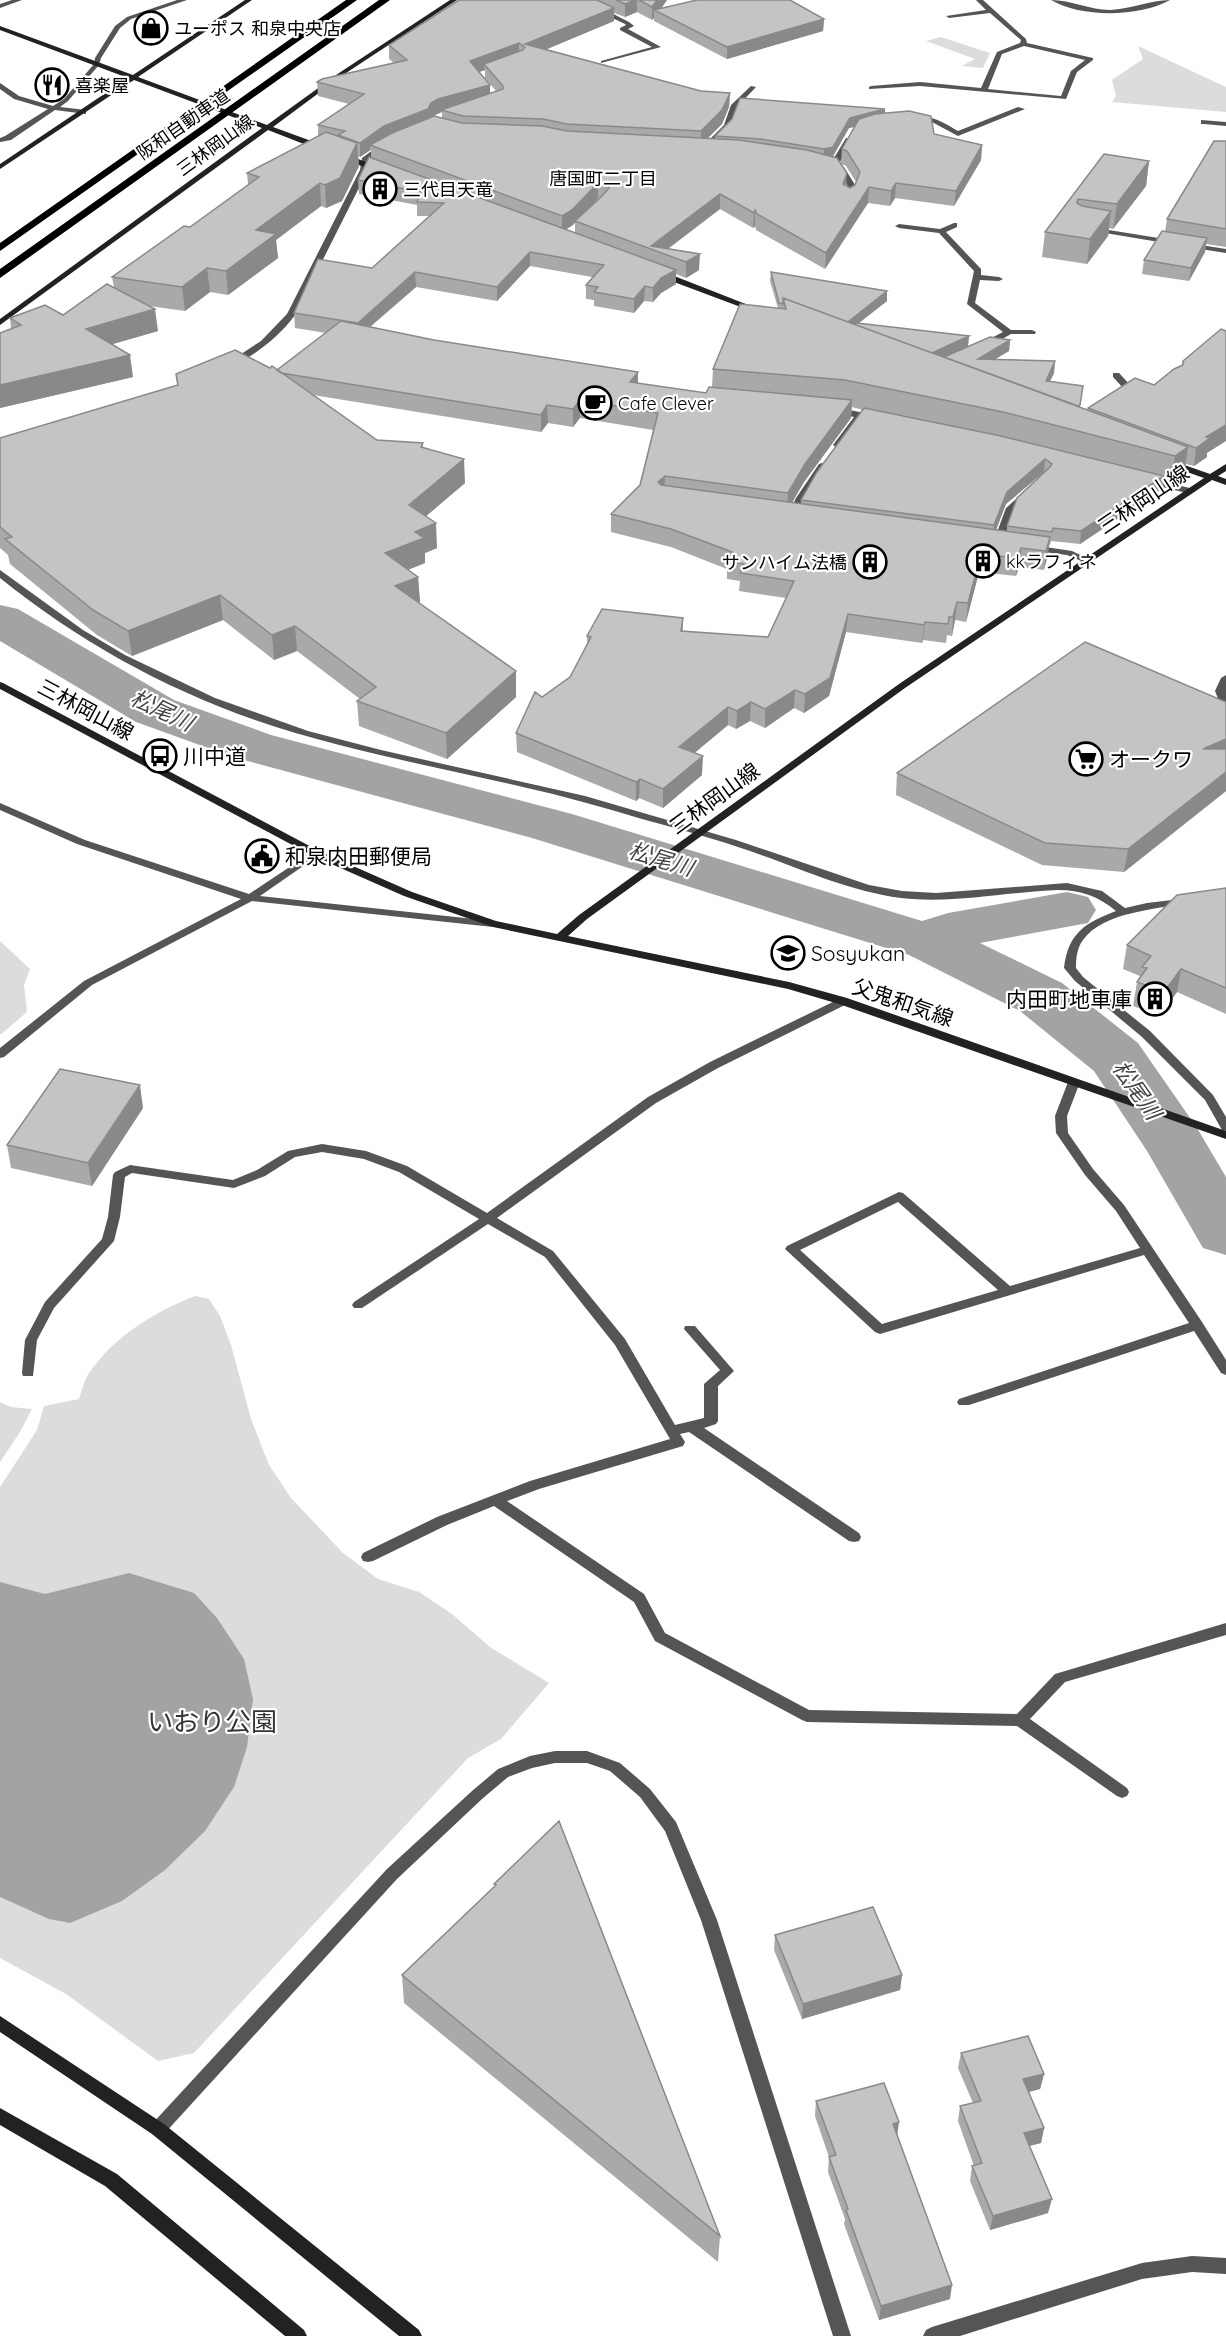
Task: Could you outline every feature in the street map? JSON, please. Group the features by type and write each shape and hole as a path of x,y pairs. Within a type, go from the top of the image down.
{"highway":[{"name":"阪和自動車道","path":"0,248 352,0"},
{"name":"阪和自動車道","path":"0,274 385,0"}],"main road":[{"path":"0,167 249,0"},
{"name":"三林岡山線","path":"0,323 341,74 454,0"},
{"path":"0,28 386,172"},
{"path":"652,271 769,314"},
{"path":"1163,460 1226,482"},
{"name":"三林岡山線","path":"0,685 315,853 408,894 493,924 558,939 583,917 902,686 1226,467"},
{"name":"父鬼和気線","path":"558,939 789,986 843,1001 1226,1135"},
{"path":"0,2023 158,2129 413,2336"},
{"path":"0,2116 111,2180 298,2336"}],"street":[{"path":"0,6 19,0"},
{"path":"0,140 8,138 66,100 97,64 98,58 117,27 129,18 184,0"},
{"path":"570,0 627,23 631,26 622,29 658,46 603,62"},
{"path":"979,0 1024,40 1023,44"},
{"path":"1054,0 1086,11 1104,13 1122,12 1167,0"},
{"path":"949,16 991,11"},
{"path":"871,88 920,84 1064,98 1074,71 1091,59 1023,44 999,53 984,90"},
{"path":"888,79 894,86"},
{"path":"0,85 8,94 83,112"},
{"path":"720,150 700,149 727,126 735,105 753,87"},
{"path":"904,121 931,118 958,134 1021,110"},
{"path":"1204,122 1226,124"},
{"path":"848,199 853,188 841,169 820,163 837,160 854,131"},
{"path":"225,368 257,349 280,331 291,315 364,170 366,158 388,144"},
{"path":"899,226 941,231 954,225"},
{"path":"1080,227 1226,250"},
{"path":"941,231 978,271 971,304 1009,332"},
{"path":"976,277 999,279"},
{"path":"976,349 1009,332 1032,332"},
{"path":"1110,402 1131,386 1116,375"},
{"path":"826,409 883,421"},
{"path":"791,516 810,483 860,415"},
{"path":"1135,478 1191,491"},
{"path":"1008,545 1010,508 1036,484"},
{"path":"780,515 802,518"},
{"path":"986,542 1069,553 1086,560"},
{"path":"0,573 27,597 123,660 177,686 250,716 350,746 569,795 886,893 950,895 1065,886 1092,891 1109,900 1123,912"},
{"path":"1226,678 1220,691 1222,699 1226,701"},
{"path":"0,806 81,842 250,898 493,924"},
{"path":"0,1054 88,983 250,898 315,853"},
{"path":"1198,898 1147,906 1100,921 1080,935 1073,946 1070,968 1079,979 1146,1034 1187,1075 1209,1098 1226,1127"},
{"path":"358,1305 487,1219 652,1100 714,1065 843,1001"},
{"path":"1074,1082 1060,1116 1062,1133 1089,1172 1120,1208 1226,1370"},
{"path":"28,1373 31,1340 49,1305 108,1241 114,1217 119,1175 130,1169 234,1185 261,1173 292,1154 322,1148 366,1155 403,1169 549,1254 620,1342 678,1442 535,1485 442,1521 368,1557"},
{"path":"1008,1291 899,1196 791,1249 880,1329 1147,1250"},
{"path":"964,1401 1197,1325"},
{"path":"672,1431 711,1421 711,1384 728,1371 690,1329"},
{"path":"691,1426 855,1537"},
{"path":"495,1500 639,1598 660,1637 807,1716 1020,1720 1122,1792"},
{"path":"1020,1720 1060,1678 1226,1629"},
{"path":"158,2129 392,1874 477,1795 503,1773 530,1762 555,1757 587,1757 615,1767 645,1793 671,1827 709,1920 842,2336"},
{"path":"932,2336 1142,2271 1192,2264 1226,2266"}],"green space":[{"path":"941,37 990,53 983,68 962,66 975,59 926,41"},
{"path":"1138,46 1226,87 1226,112 1112,102 1116,96 1112,80 1143,59"},
{"path":"0,941 30,969 24,985 27,1012 0,1035"},
{"name":"いおり公園","path":"195,1296 209,1299 220,1316 231,1345 251,1419 269,1465 291,1498 343,1553 378,1579 419,1592 452,1614 490,1647 549,1683 501,1739 468,1758 194,2053 158,2061 66,1994 0,1958 0,1487 37,1430 44,1406 79,1399 89,1373 123,1337 150,1318"},
{"path":"0,1402 11,1407 32,1409 0,1462"}],"shaded area":[{"path":"129,1573 194,1593 217,1618 244,1659 253,1699 247,1747 234,1787 205,1831 165,1870 122,1901 70,1923 49,1919 0,1897 0,1582 45,1594"}],"building":[{"path":"459,0 597,0 614,8 525,44 701,91 730,93 722,110 701,131 567,124 543,119 463,116 441,110 503,89 503,86 484,64 523,50 525,47 519,43 470,61 490,85 438,99 431,103 428,109 384,126 360,143 338,135 345,131 318,125 364,94 317,82 407,60 389,45"},
{"path":"616,0 635,0 625,4"},
{"path":"639,0 657,0 652,7"},
{"path":"697,0 790,0 824,19 727,47 654,10"},
{"path":"740,98 885,109 850,118 833,147 824,149 761,139 715,136 732,119"},
{"path":"909,111 931,116 934,134 982,145 956,191 896,183 891,191 869,187 826,253 757,214 755,210 754,213 720,194 651,246 700,254 686,262 575,221 609,188 608,184 598,183 572,210 562,216 370,145 392,133 434,116 462,123 542,126 567,131 739,140 807,150 837,158 847,173 843,184 850,188 855,185 860,172 847,151 842,149 859,119 875,114"},
{"path":"326,132 357,143 340,178 325,185 320,183 256,230 276,234 226,271 207,268 182,287 112,277 184,226 190,227 259,177 247,173"},
{"path":"1214,141 1226,141 1226,229 1167,219"},
{"path":"1104,154 1149,161 1117,204 1078,199 1077,203 1082,206 1111,211 1090,239 1045,232"},
{"path":"369,157 676,270 661,278 653,288 645,286 634,299 594,292 598,287 586,285 604,265 530,252 497,287 415,272 358,323 294,313 318,259 372,268 444,203 417,202 421,192 358,180"},
{"path":"1162,231 1207,238 1191,268 1144,260"},
{"path":"771,272 887,291 848,322 783,298 783,304 779,303"},
{"path":"107,284 155,309 86,329 130,355 0,385 0,333 21,325 10,318 45,305 63,315"},
{"path":"783,298 1188,447 1175,456 1003,412 845,380 713,369 740,304 786,309"},
{"path":"341,321 434,340 638,372 630,382 706,393 709,387 852,400 805,464 788,493 665,476 658,482 661,485 1050,537 1046,551 1021,548 1018,558 981,554 968,603 957,602 953,617 949,617 948,624 925,622 924,625 848,614 830,678 805,694 795,690 765,709 751,702 737,711 728,707 679,747 703,756 663,789 640,779 636,782 516,733 535,692 542,697 570,677 591,637 587,636 602,609 683,618 681,631 768,637 794,581 740,573 744,564 727,561 732,552 671,529 611,514 640,485 658,413 580,400 573,409 547,405 541,415 281,373 277,370"},
{"path":"848,322 969,336 932,353"},
{"path":"1221,329 1226,331 1226,425 1206,437 1210,438 1196,448 1088,408 1135,378 1154,385 1174,369 1183,365 1183,361"},
{"path":"990,337 1010,340 978,359 1055,361 1046,381 1083,386 1080,405 944,357"},
{"path":"235,350 270,368 272,366 377,440 423,443 421,447 464,459 409,505 436,523 415,532 424,538 385,553 418,577 395,586 516,671 446,733 357,701 376,687 295,626 272,635 220,595 128,631 93,610 5,539 12,537 0,527 0,438 178,385 176,374"},
{"path":"864,408 1001,436 1164,476 1081,531 1053,528 1052,532 1007,526 1017,498 1052,464 1045,459 1007,492 994,525 801,500 817,472"},
{"name":"オークワ","path":"1085,642 1226,702 1226,739 1203,749 1226,749 1226,772 1128,849 1045,843 897,773"},
{"path":"1226,888 1226,988 1181,969 1164,992 1137,982 1147,968 1142,967 1151,956 1127,945 1177,895"},
{"path":"60,1069 140,1085 88,1163 7,1145"},
{"path":"559,1821 720,2236 402,1975"},
{"path":"873,1907 902,1975 803,2004 775,1935"},
{"path":"1028,2036 1044,2074 1023,2079 1044,2128 1024,2133 1052,2199 993,2216 972,2166 982,2163 960,2106 981,2101 961,2053"},
{"path":"884,2083 899,2122 893,2124 952,2285 881,2306 829,2157 836,2155 816,2101"}],"waterway":[{"name":"松尾川","path":"0,620 155,711 252,746 552,826 930,942"},
{"path":"930,942 948,931 1067,910"},
{"name":"松尾川","path":"930,942 1041,997 1116,1057 1174,1143 1226,1232"}],"place":[{"name":"ユーポス 和泉中央店","path":"151,28"},
{"name":"喜楽屋","path":"52,85"},
{"name":"三代目天竜","path":"380,189"},
{"name":"Cafe Clever","path":"595,403"},
{"name":"kkラフィネ","path":"983,561"},
{"name":"サンハイム法橋","path":"870,562"},
{"name":"川中道","path":"160,756"},
{"name":"オークワ","path":"1086,759"},
{"name":"和泉内田郵便局","path":"262,856"},
{"name":"Sosyukan","path":"788,953"},
{"name":"内田町地車庫","path":"1155,999"}],"district":[{"name":"唐国町二丁目","path":"603,178"}]}
